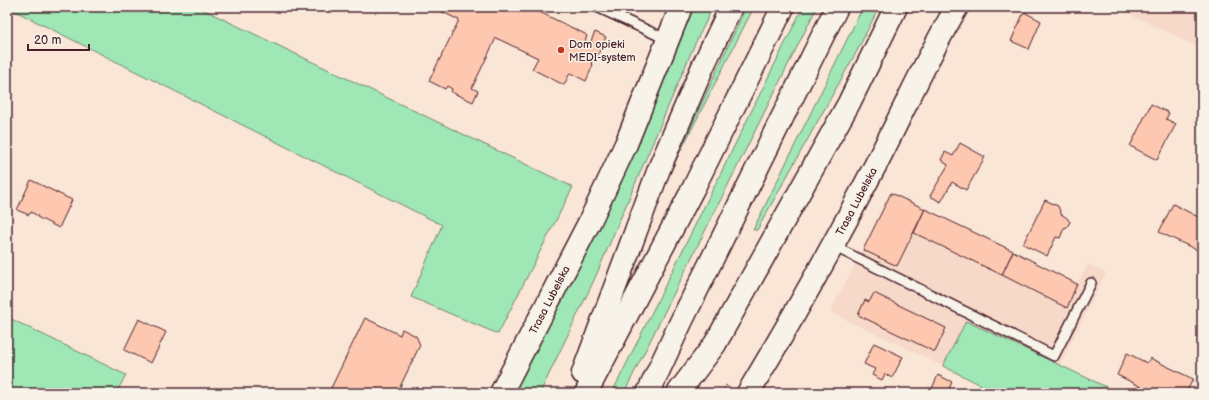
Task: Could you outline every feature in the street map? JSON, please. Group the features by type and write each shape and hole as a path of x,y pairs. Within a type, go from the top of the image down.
{"main road":[{"name":"Trasa Lubelska","path":"501,393 590,221 626,144 681,7"},
{"path":"576,393 659,169 704,64 731,7"},
{"path":"586,393 694,187 783,7"},
{"path":"648,393 681,322 837,7"},
{"path":"678,393 715,344 849,103 896,7"},
{"name":"Trasa Lubelska","path":"748,393 833,246 957,7"}],"lane":[{"path":"597,7 668,40"},
{"path":"833,246 1054,356 1090,283"}],"shaded area":[{"path":"1115,7 1202,7 1202,49 1121,10"},
{"path":"891,193 1013,251 1077,284 1088,264 1106,273 1060,365 966,321 943,366 830,312"}],"green space":[{"path":"7,7 198,7 573,187 498,334 411,297 442,225"},
{"path":"693,7 713,7 694,46 595,278 540,393 514,393 619,187"},
{"path":"746,7 754,7 674,164"},
{"path":"803,7 817,7 624,393 612,393"},
{"path":"863,7 879,7 857,51 757,230 753,230"},
{"path":"7,317 126,375 116,393 7,393"},
{"path":"966,321 1119,393 997,393 943,366"}],"building":[{"name":"Dom opieki MEDI-system","path":"432,7 529,7 585,34 587,36 585,41 590,43 595,32 606,37 596,59 593,58 591,63 593,65 586,81 570,73 564,85 532,69 538,58 496,38 472,88 478,91 473,102 451,92 452,89 447,86 445,89 429,81 459,20"},
{"path":"1024,12 1041,21 1029,49 1011,41"},
{"path":"1151,104 1169,113 1166,119 1176,124 1157,160 1130,146"},
{"path":"960,143 985,157 966,190 952,182 941,202 930,196 948,165 941,160 945,152 953,156"},
{"path":"31,180 72,200 59,228 37,217 38,216 31,212 29,215 17,210"},
{"path":"891,193 925,209 897,266 863,250"},
{"path":"1045,200 1058,206 1061,214 1070,222 1067,227 1064,228 1060,238 1056,237 1047,256 1023,244"},
{"path":"1173,204 1202,219 1201,252 1159,232"},
{"path":"925,209 1013,251 1002,275 914,233"},
{"path":"1013,251 1077,284 1067,308 1002,275"},
{"path":"874,293 946,328 935,352 858,315 865,300 869,302"},
{"path":"365,318 400,335 402,329 416,336 420,345 397,393 335,393 330,390"},
{"path":"139,319 166,332 151,363 124,350"},
{"path":"874,343 903,357 892,378 885,374 882,380 872,375 875,369 864,364"},
{"path":"1127,353 1147,363 1150,358 1193,379 1186,393 1154,393 1117,375"},
{"path":"938,375 952,382 947,393 930,393"}],"place":[{"name":"Dom opieki MEDI-system","path":"561,50"}]}
